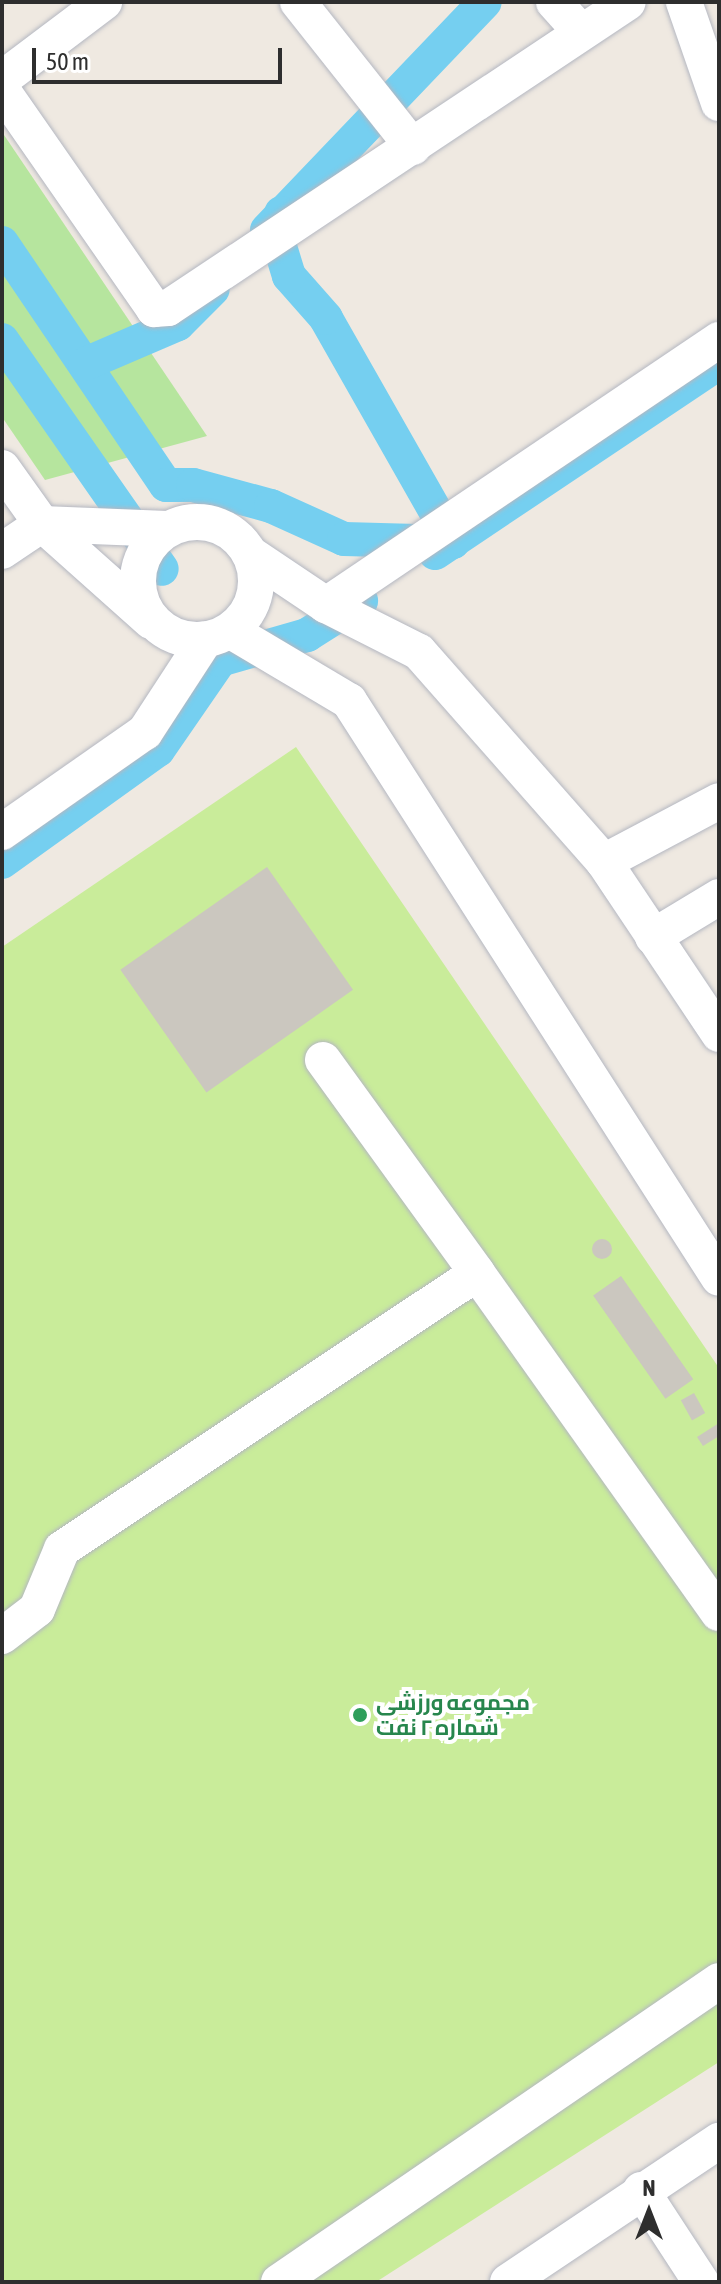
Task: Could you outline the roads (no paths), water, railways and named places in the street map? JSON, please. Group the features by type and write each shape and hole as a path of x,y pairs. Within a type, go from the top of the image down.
{"street":[{"path":"2,79 104,2"},
{"path":"298,2 413,147"},
{"path":"554,2 581,32"},
{"path":"2,90 154,309 197,294 628,2"},
{"path":"684,2 719,103"},
{"path":"326,605 719,340"},
{"path":"2,468 42,524 155,624 178,638 218,636 349,701 719,1278"},
{"path":"2,551 42,524 167,529 214,524 250,554 326,605 419,652 604,862 719,1034"},
{"path":"155,624 140,601 137,574 147,548 167,529"},
{"path":"2,832 145,732 218,636 254,598 250,554"},
{"path":"604,862 719,801"},
{"path":"653,937 719,897"},
{"path":"323,1060 719,1613"},
{"path":"2,1636 37,1609 62,1549 477,1273"},
{"path":"279,2282 719,1981"},
{"path":"508,2282 641,2190 719,2141"},
{"path":"641,2190 701,2282"}],"waterway":[{"path":"267,230 485,2"},
{"path":"2,243 166,485 193,485 271,506 344,539 453,542 326,318 289,276 280,247 281,213"},
{"path":"85,364 178,324 213,289"},
{"path":"2,340 162,569"},
{"path":"435,553 719,363"},
{"path":"2,862 158,750 220,660 307,635 361,601"}],"place":[{"name":"مجموعه ورزشی شماره ۲ نفت","path":"360,1715"}]}
